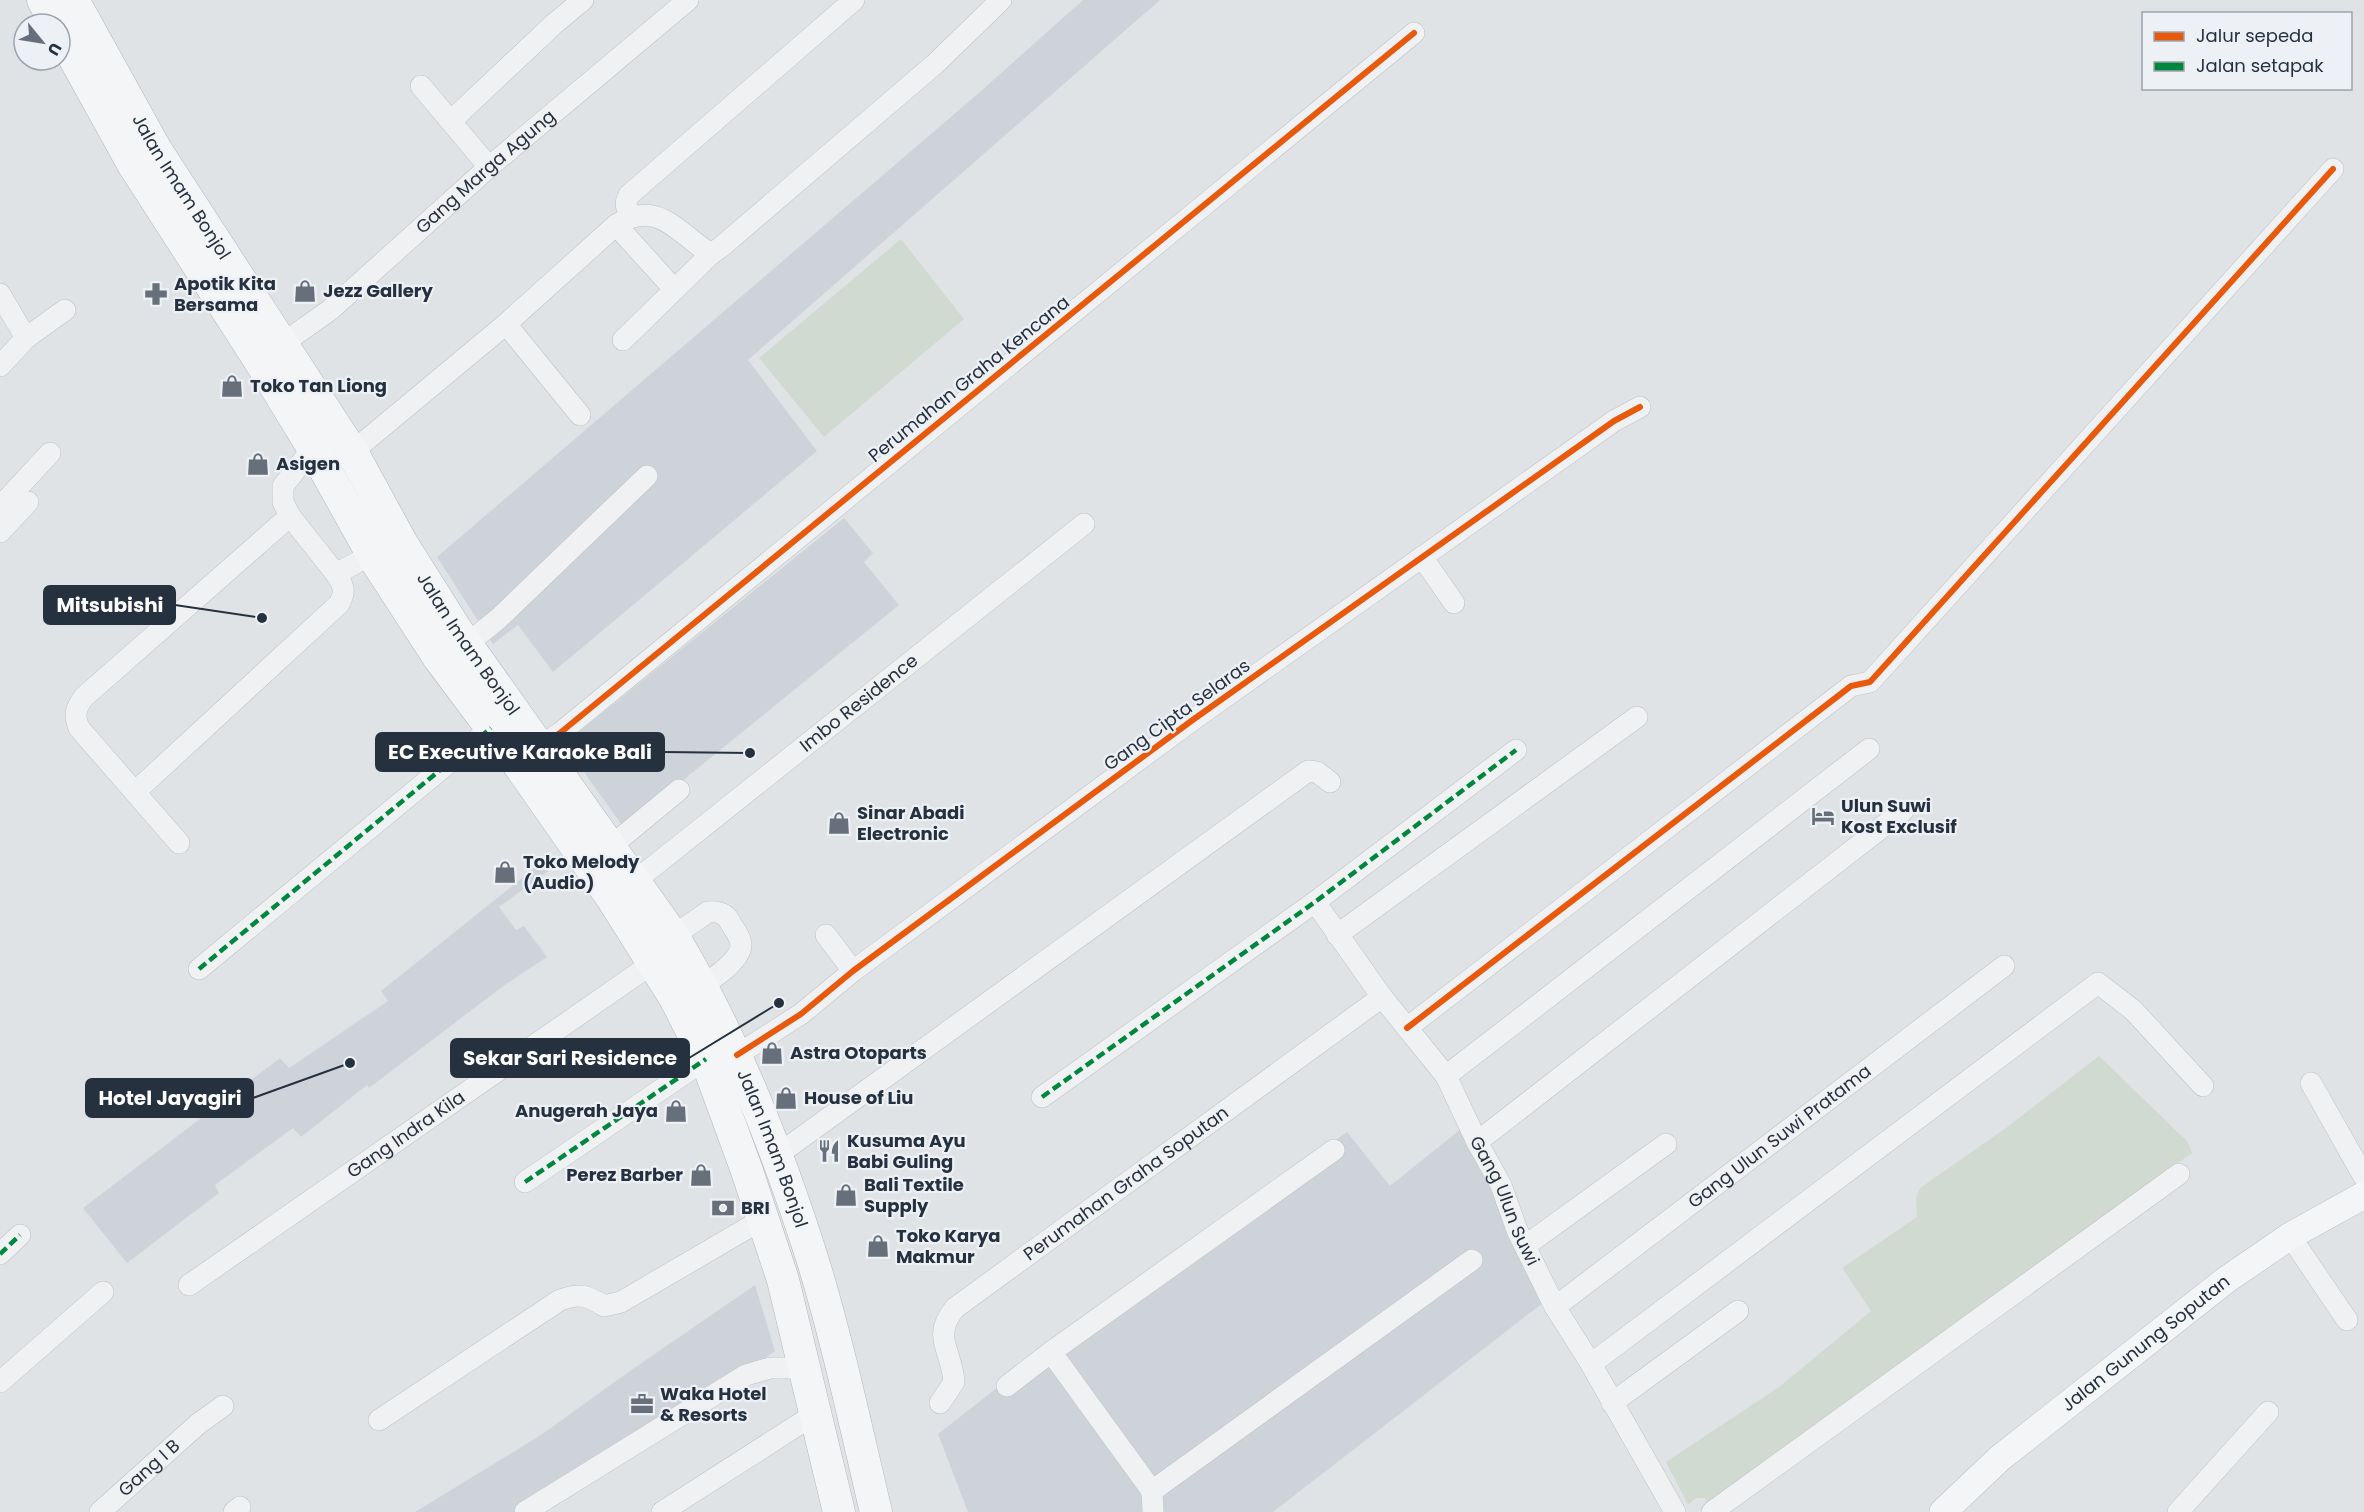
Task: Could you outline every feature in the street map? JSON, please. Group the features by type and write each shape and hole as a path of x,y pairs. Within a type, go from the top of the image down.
{"highway":[{"name":"Jalan Imam Bonjol","path":"73,0 156,150 352,452 401,542 467,644 673,936 706,1059 783,1280 838,1512"},
{"name":"Jalan Imam Bonjol","path":"72,54 133,164 252,348 313,448 374,557 440,658 612,898 653,963 689,992 737,1054 813,1263 876,1512"},
{"path":"374,557 401,542"}],"main road":[{"name":"Jalan Gunung Soputan","path":"1943,1512 2000,1458 2102,1375 2226,1280 2290,1236 2364,1195"}],"street":[{"path":"451,120 583,0"},
{"name":"Gang Marga Agung","path":"282,344 330,310 489,167 688,0"},
{"path":"674,289 624,220 629,195 854,0"},
{"path":"623,340 711,254 935,64 1001,0"},
{"name":"Perumahan Graha Kencana","path":"541,746 560,733 1414,33"},
{"path":"421,86 489,167"},
{"path":"1407,1028 1851,686 1870,682 2333,169"},
{"path":"352,452 506,324 624,220 650,214 663,217 711,254"},
{"path":"0,294 26,338"},
{"path":"0,366 26,338 65,310"},
{"path":"506,324 580,415"},
{"name":"Gang Cipta Selaras","path":"737,1054 801,1014 853,971 1194,719 1614,421 1640,407"},
{"path":"136,791 339,604 344,595 344,586 290,516 283,502 283,486 313,448"},
{"path":"0,507 50,453"},
{"path":"467,644 498,619 647,476"},
{"path":"0,532 28,502"},
{"path":"179,843 80,729 75,717 77,707 84,697 290,516"},
{"name":"Imbo Residence","path":"635,881 1084,524"},
{"path":"336,574 374,557"},
{"path":"1422,557 1454,603"},
{"path":"1338,935 1637,717"},
{"path":"199,969 491,728"},
{"path":"1446,1076 1869,749"},
{"path":"1042,1097 1315,902 1516,750"},
{"path":"776,1156 1308,771 1317,772 1330,782"},
{"path":"610,847 679,790"},
{"path":"1477,1142 1903,811"},
{"name":"Gang Ulun Suwi","path":"1315,902 1382,997 1446,1076 1477,1142 1501,1185 1525,1246 1556,1307 1675,1512"},
{"path":"673,936 708,912 719,913 729,919 741,942 741,948 732,961 689,992"},
{"path":"826,935 853,971"},
{"name":"Gang Indra Kila","path":"189,1285 653,963"},
{"name":"Gang Ulun Suwi Pratama","path":"1556,1307 2004,966"},
{"path":"1591,1364 2098,983 2133,1010 2203,1086"},
{"name":"Perumahan Graha Soputan","path":"940,1403 954,1382 943,1332 945,1320 955,1308 1382,997"},
{"path":"525,1182 706,1059"},
{"path":"2311,1083 2364,1177"},
{"path":"1525,1246 1666,1144"},
{"path":"1007,1386 1051,1352 1334,1150"},
{"path":"1712,1512 2179,1174"},
{"path":"379,1420 560,1300 572,1296 590,1297 604,1306 621,1302 763,1219"},
{"path":"0,1254 20,1235"},
{"path":"2290,1236 2347,1320"},
{"path":"1152,1491 1472,1260"},
{"path":"0,1382 103,1292"},
{"path":"1612,1403 1738,1311"},
{"path":"1051,1352 1152,1491 1153,1512"},
{"path":"525,1512 746,1375 770,1368 804,1368"},
{"name":"Gang I B","path":"100,1512 198,1424 223,1406"},
{"path":"2178,1512 2268,1412"},
{"path":"662,1512 815,1414"}],"shaded area":[{"path":"1083,0 1160,0 748,360 817,451 553,672 518,625 493,644 437,557 980,92"},
{"path":"901,239 964,319 824,437 759,358"},
{"path":"844,518 873,553 864,562 899,605 624,828 564,744"},
{"path":"541,863 548,871 499,907 516,930 524,926 547,957 506,984 369,1088 367,1085 301,1137 293,1128 215,1185 219,1193 127,1263 83,1208 280,1058 289,1068 388,1001 381,991"},
{"path":"2099,1056 2187,1141 2192,1153 1709,1507 1705,1498 1696,1498 1688,1505 1666,1462 1779,1387 1871,1311 1842,1268 1917,1217 1916,1198 1920,1188 2006,1128"},
{"path":"1467,1124 1548,1299 1273,1512 968,1512 938,1434 1066,1334 1347,1132 1390,1186"},
{"name":"Waka Hotel & Resorts","path":"755,1285 775,1351 603,1472 542,1512 415,1512 541,1435"}],"marked path":[{"path":"199,969 491,728"},
{"path":"1042,1097 1315,902 1516,750"},
{"path":"525,1182 706,1059"},
{"path":"0,1254 20,1235"}],"cycle path":[{"path":"541,746 560,733 1414,33"},
{"path":"1407,1028 1851,686 1870,682 2333,169"},
{"path":"737,1055 801,1014 853,971 1194,719 1614,421 1640,407"}],"place":[{"name":"Jezz Gallery","path":"305,291"},
{"name":"Apotik Kita Bersama","path":"156,294"},
{"name":"Toko Tan Liong","path":"232,386"},
{"name":"Asigen","path":"258,464"},
{"name":"Mitsubishi","path":"262,618"},
{"name":"EC Executive Karaoke Bali","path":"750,753"},
{"name":"Ulun Suwi Kost Exclusif","path":"1823,816"},
{"name":"Sinar Abadi Electronic","path":"839,823"},
{"name":"Toko Melody (Audio)","path":"505,872"},
{"name":"Sekar Sari Residence","path":"779,1003"},
{"name":"Astra Otoparts","path":"772,1053"},
{"name":"Hotel Jayagiri","path":"350,1063"},
{"name":"House of Liu","path":"786,1098"},
{"name":"Anugerah Jaya","path":"676,1111"},
{"name":"Kusuma Ayu Babi Guling","path":"829,1151"},
{"name":"Perez Barber","path":"701,1175"},
{"name":"Bali Textile Supply","path":"846,1195"},
{"name":"BRI","path":"723,1208"},
{"name":"Toko Karya Makmur","path":"878,1246"},
{"name":"Waka Hotel & Resorts","path":"642,1404"}]}
